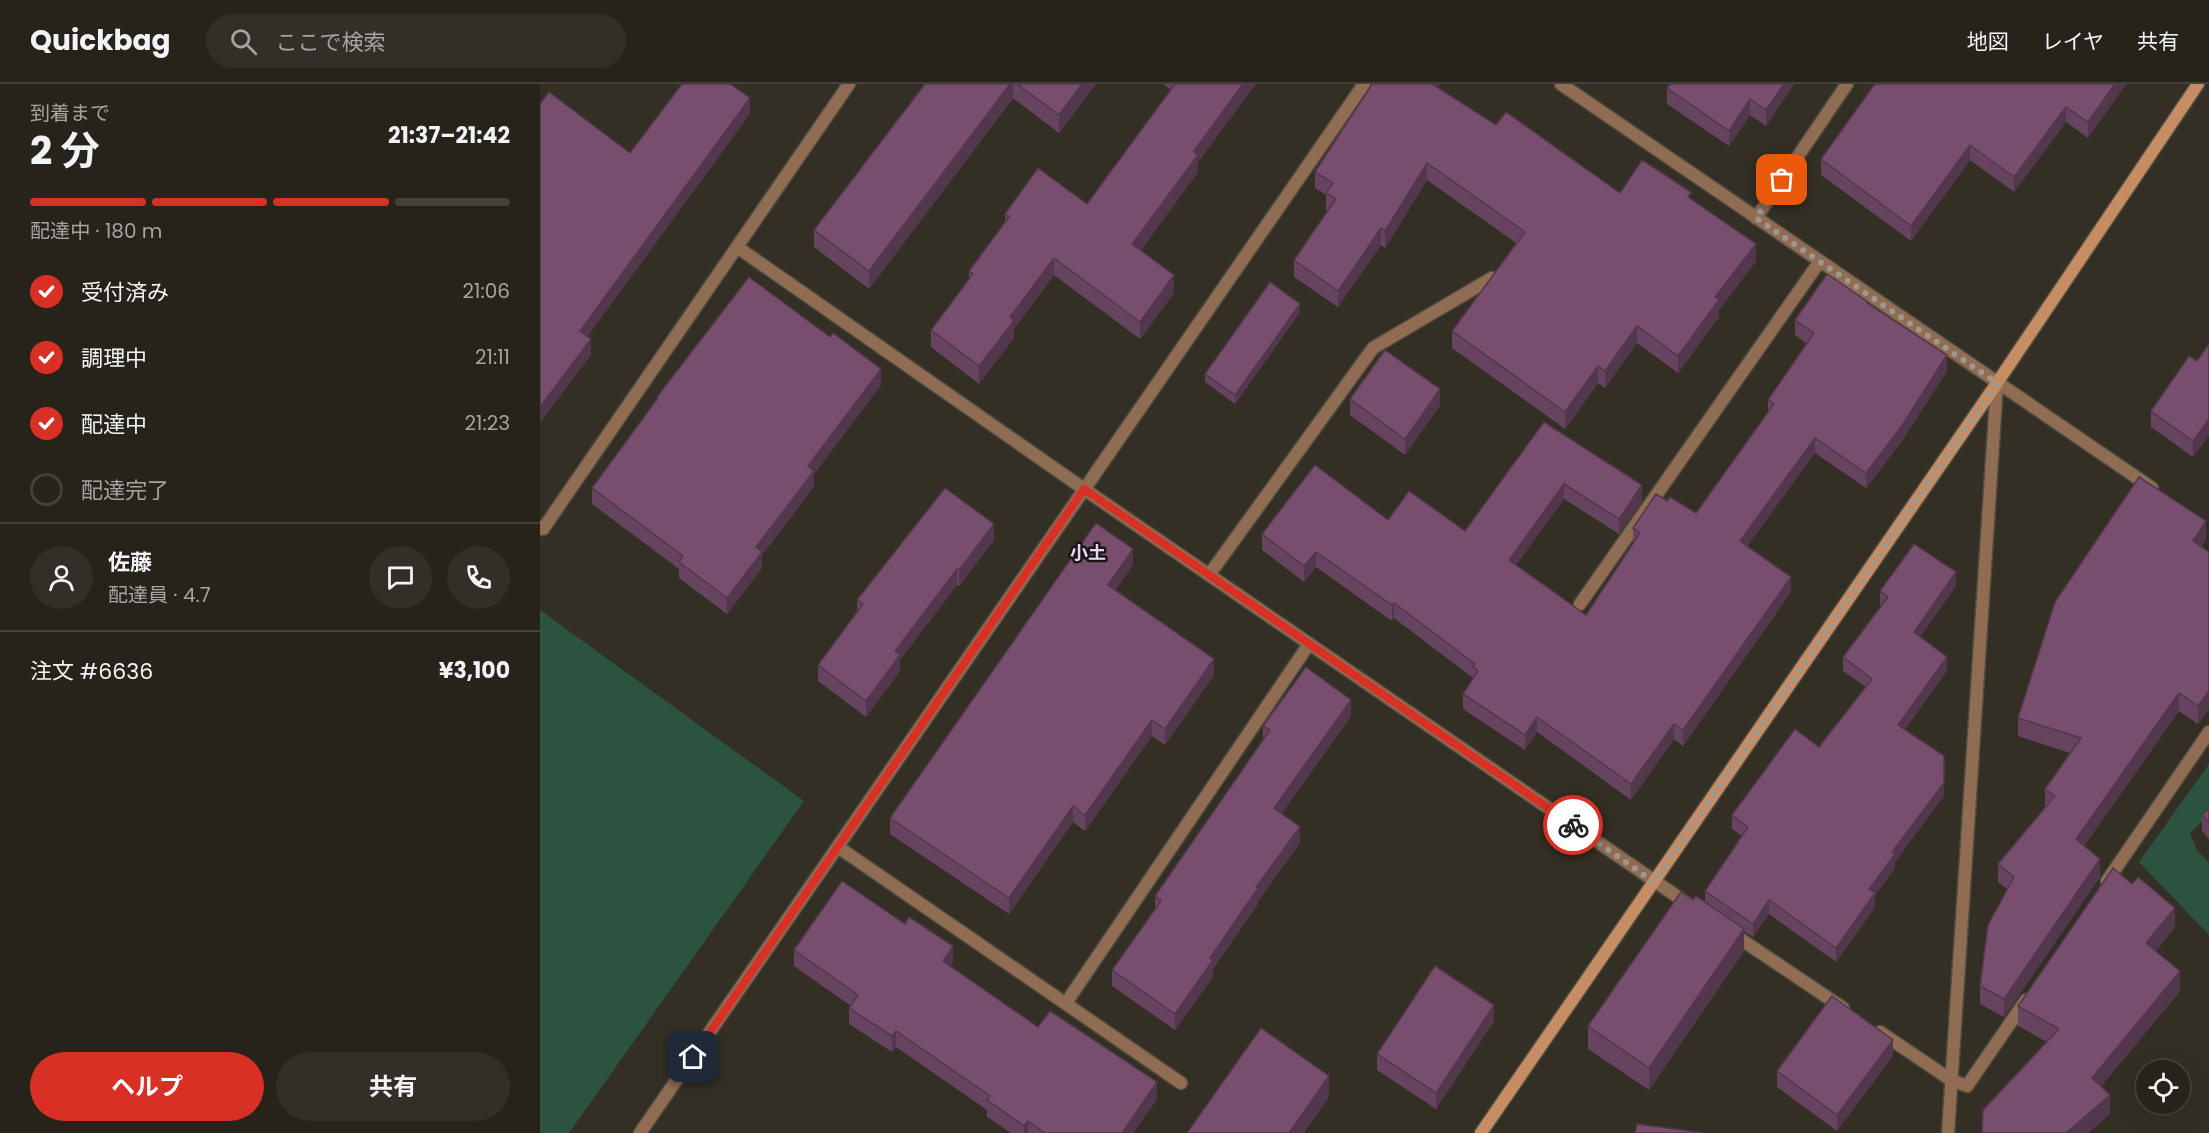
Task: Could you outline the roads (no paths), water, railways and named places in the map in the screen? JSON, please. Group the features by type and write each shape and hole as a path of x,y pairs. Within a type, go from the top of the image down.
{"street":[{"path":"540,527 543,529 849,84"},
{"path":"640,1133 1364,84"},
{"path":"1561,84 2161,494"},
{"path":"1756,218 1847,84"},
{"path":"1481,1133 1997,383 2199,84"},
{"path":"737,247 1703,915"},
{"path":"1580,604 1820,261"},
{"path":"1209,575 1373,348 1491,278"},
{"path":"1948,1133 1997,383"},
{"path":"1066,1003 1309,644"},
{"path":"2102,889 2209,732"},
{"path":"838,847 1181,1083"},
{"path":"1723,928 1852,1014"},
{"path":"1872,1027 1951,1080 1967,1086 2034,987"}],"district":[{"name":"小土","path":"1088,552"}]}
